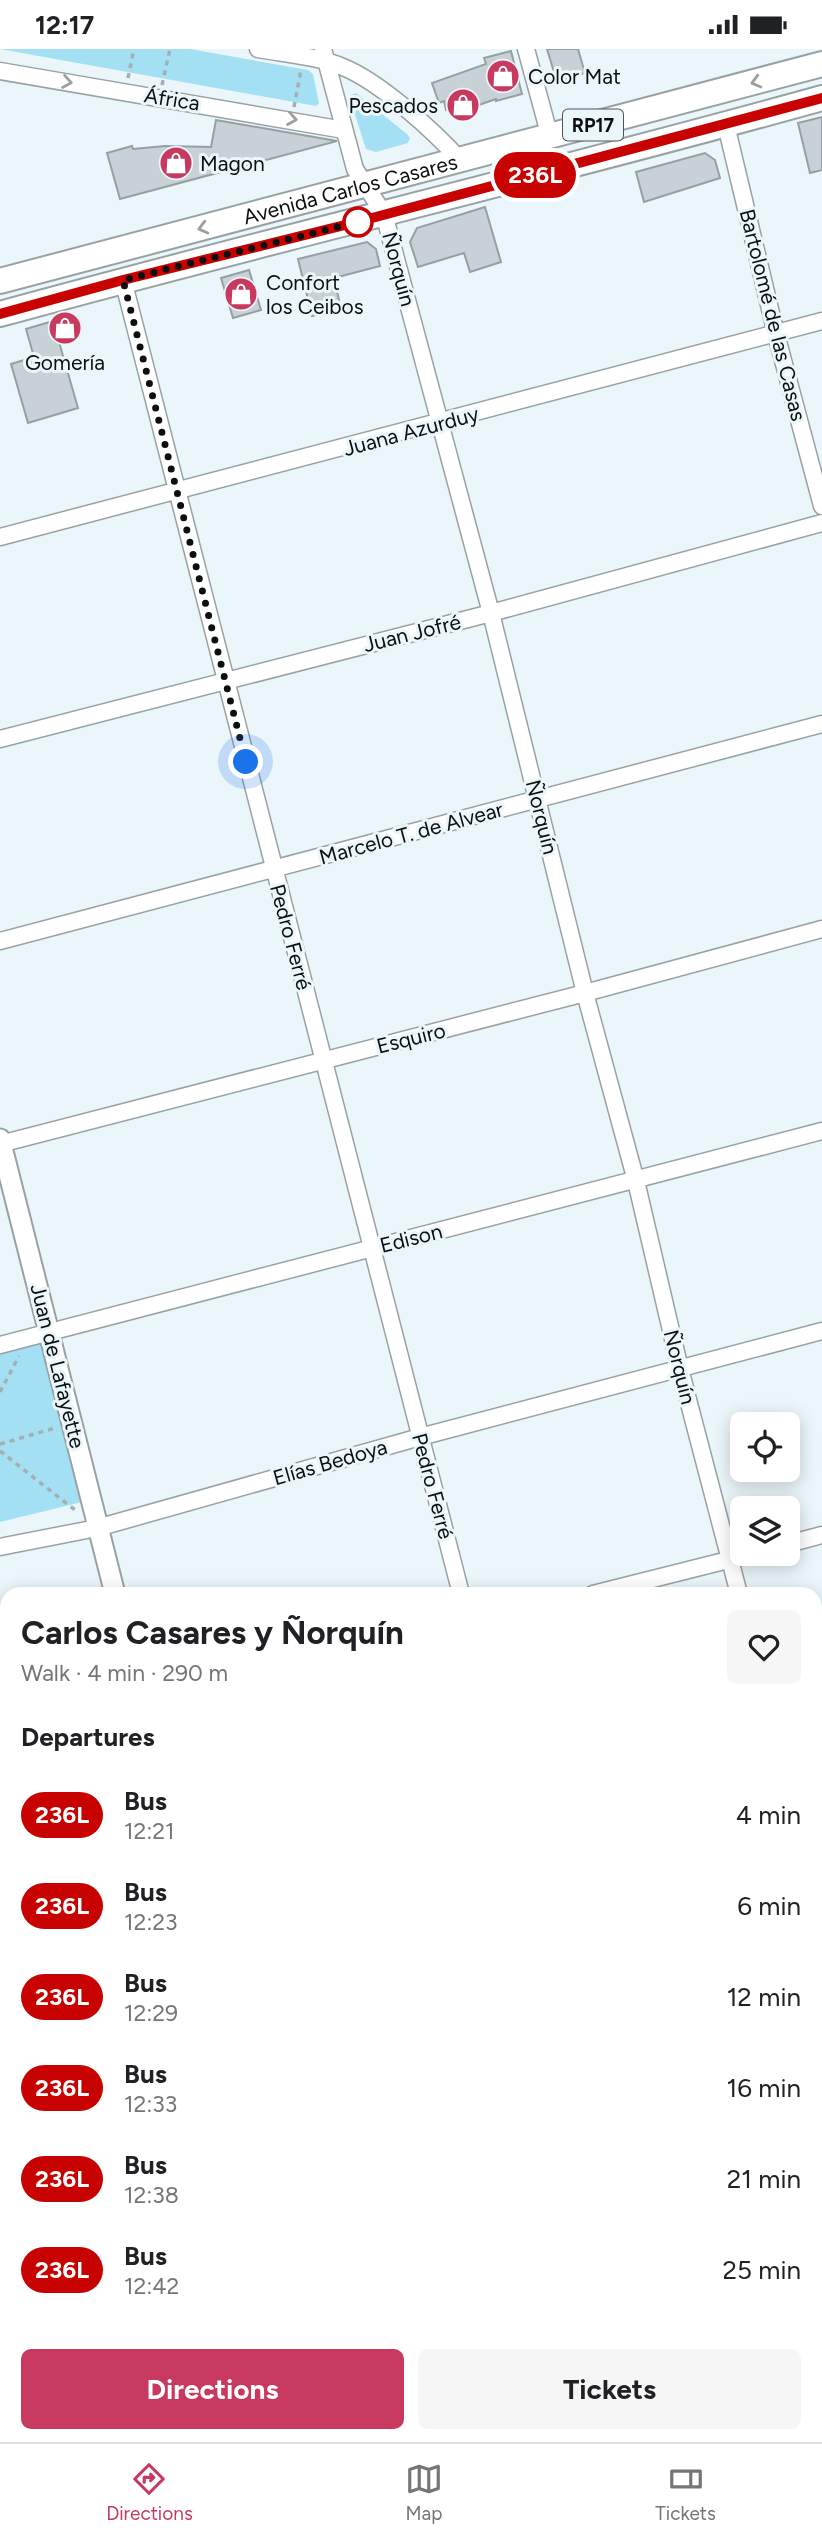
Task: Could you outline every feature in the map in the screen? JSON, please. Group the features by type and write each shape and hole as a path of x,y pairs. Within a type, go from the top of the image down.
{"main road":[{"name":"Avenida Carlos Casares","path":"0,281 822,64"},
{"name":"Avenida Carlos Casares","path":"0,314 822,98"}],"street":[{"path":"258,49 303,57 325,55 372,82 440,138 461,161"},
{"path":"526,49 550,137"},
{"name":"Ñorquín","path":"325,55 355,169 384,214 491,613 730,1560"},
{"name":"África","path":"0,71 344,130"},
{"name":"Bartolomé de las Casas","path":"726,125 776,334 822,506"},
{"name":"Pedro Ferré","path":"123,280 459,1587"},
{"name":"Juana Azurduy","path":"0,537 822,321"},
{"name":"Juan Jofré","path":"0,739 491,613 822,523"},
{"name":"Marcelo T. de Alvear","path":"0,941 822,723"},
{"name":"Esquiro","path":"0,1142 323,1061 822,929"},
{"name":"Edison","path":"0,1345 822,1131"},
{"name":"Juan de Lafayette","path":"0,1142 40,1333 71,1423 113,1587"},
{"name":"Elías Bedoya","path":"0,1547 97,1528 420,1437 822,1331"},
{"path":"800,1541 822,1535"},
{"path":"621,1587 730,1560"},
{"name":"Ñorquín","path":"732,1566 737,1587"}],"path":[{"path":"124,92 134,49"},
{"path":"160,97 170,49"},
{"path":"292,119 303,57"},
{"path":"0,1392 40,1333"},
{"path":"0,1444 71,1423"},
{"path":"0,1451 97,1528"}],"shaded area":[{"path":"0,49 190,49 308,70 313,74 319,103 316,106"},
{"path":"356,93 407,134 410,138 408,143 376,152 366,149 349,96"},
{"path":"44,1342 82,1502 0,1522 0,1352"}],"building":[{"path":"547,49 578,49 585,73 557,82"},
{"path":"511,51 522,94 496,99 453,114 451,108 446,110 444,101 439,103 432,83 486,64 484,58"},
{"path":"822,117 822,170 810,173 798,123"},
{"path":"216,120 337,141 120,199 107,153 132,146 133,149 165,146 211,147"},
{"path":"705,153 715,160 720,178 644,202 636,172"},
{"path":"485,207 501,262 470,272 464,253 418,267 410,242 417,228"},
{"path":"367,242 376,249 380,266 334,278 341,309 312,316 298,259"},
{"name":"Confort los Ceibos","path":"249,270 261,310 233,318 221,278"},
{"path":"53,321 78,408 28,423 11,364 34,357 26,329"}],"bus line":[{"name":"236L","path":"0,314 822,98"}],"place":[{"name":"Color Mat","path":"503,76"},
{"name":"Pescados","path":"463,105"},
{"name":"Magon","path":"176,163"},
{"name":"Confort los Ceibos","path":"241,294"},
{"name":"Gomería","path":"65,328"}],"route":[{"path":"246,762 123,280 358,222"}]}
